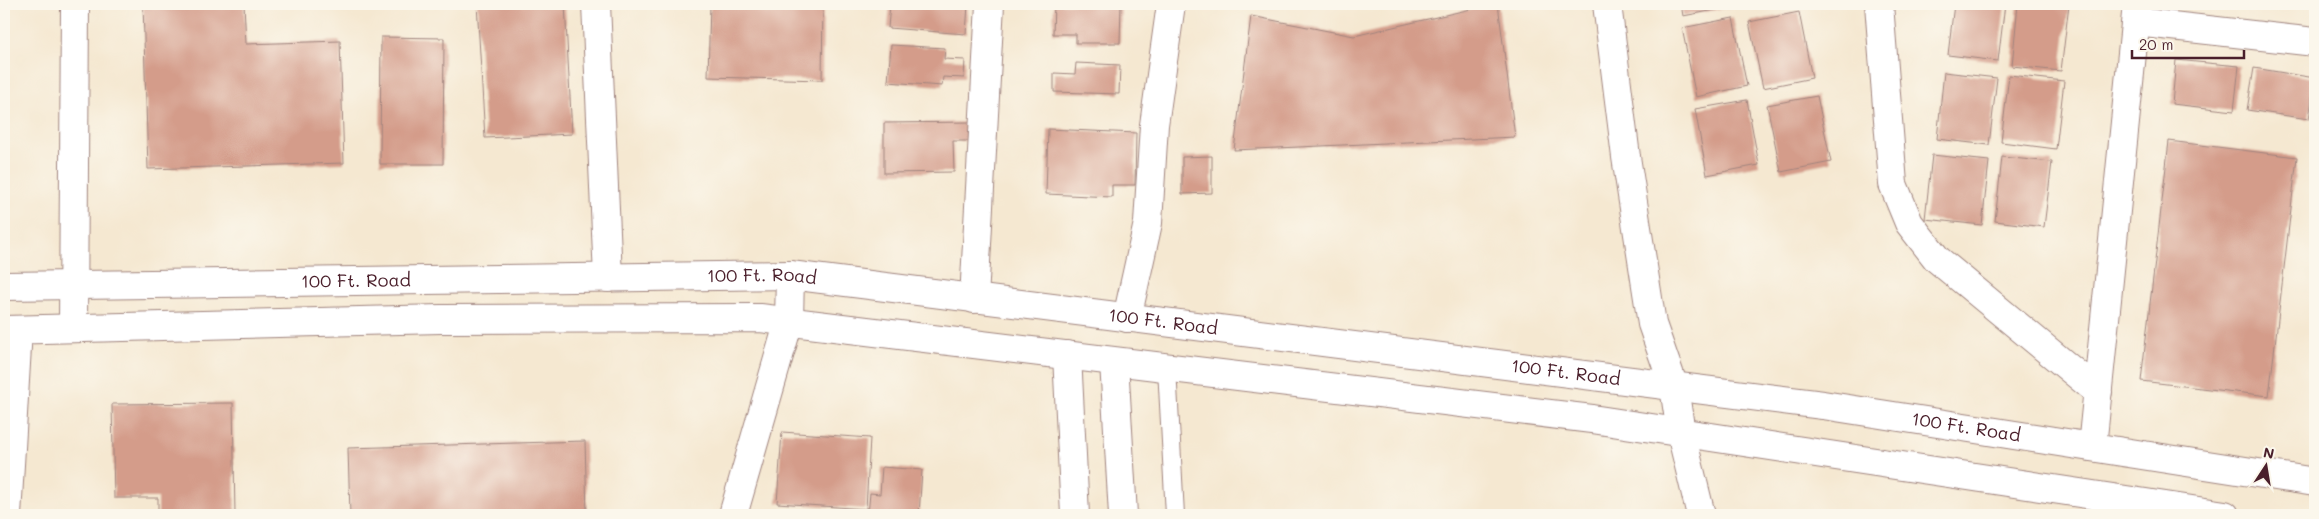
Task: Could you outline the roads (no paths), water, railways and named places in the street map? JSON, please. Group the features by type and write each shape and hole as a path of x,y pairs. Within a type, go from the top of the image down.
{"main road":[{"path":"73,328 75,4"},
{"path":"596,4 608,278"},
{"path":"974,298 990,4"},
{"path":"1127,318 1148,223 1154,126 1171,4"},
{"path":"1607,4 1626,158 1652,324 1674,386 1681,433 1701,515"},
{"path":"1879,4 1893,184 1909,223 1937,259 2098,392"},
{"path":"2092,447 2137,13 2315,42"},
{"path":"733,515 789,321 790,275"},
{"name":"100 Ft. Road","path":"4,286 790,275 1823,405 2315,482"},
{"path":"7,515 11,330 451,319 760,318 1592,419 2225,515"},
{"path":"1067,355 1075,515"},
{"path":"1114,362 1123,515"}],"lane":[{"path":"1168,368 1175,515"}]}
